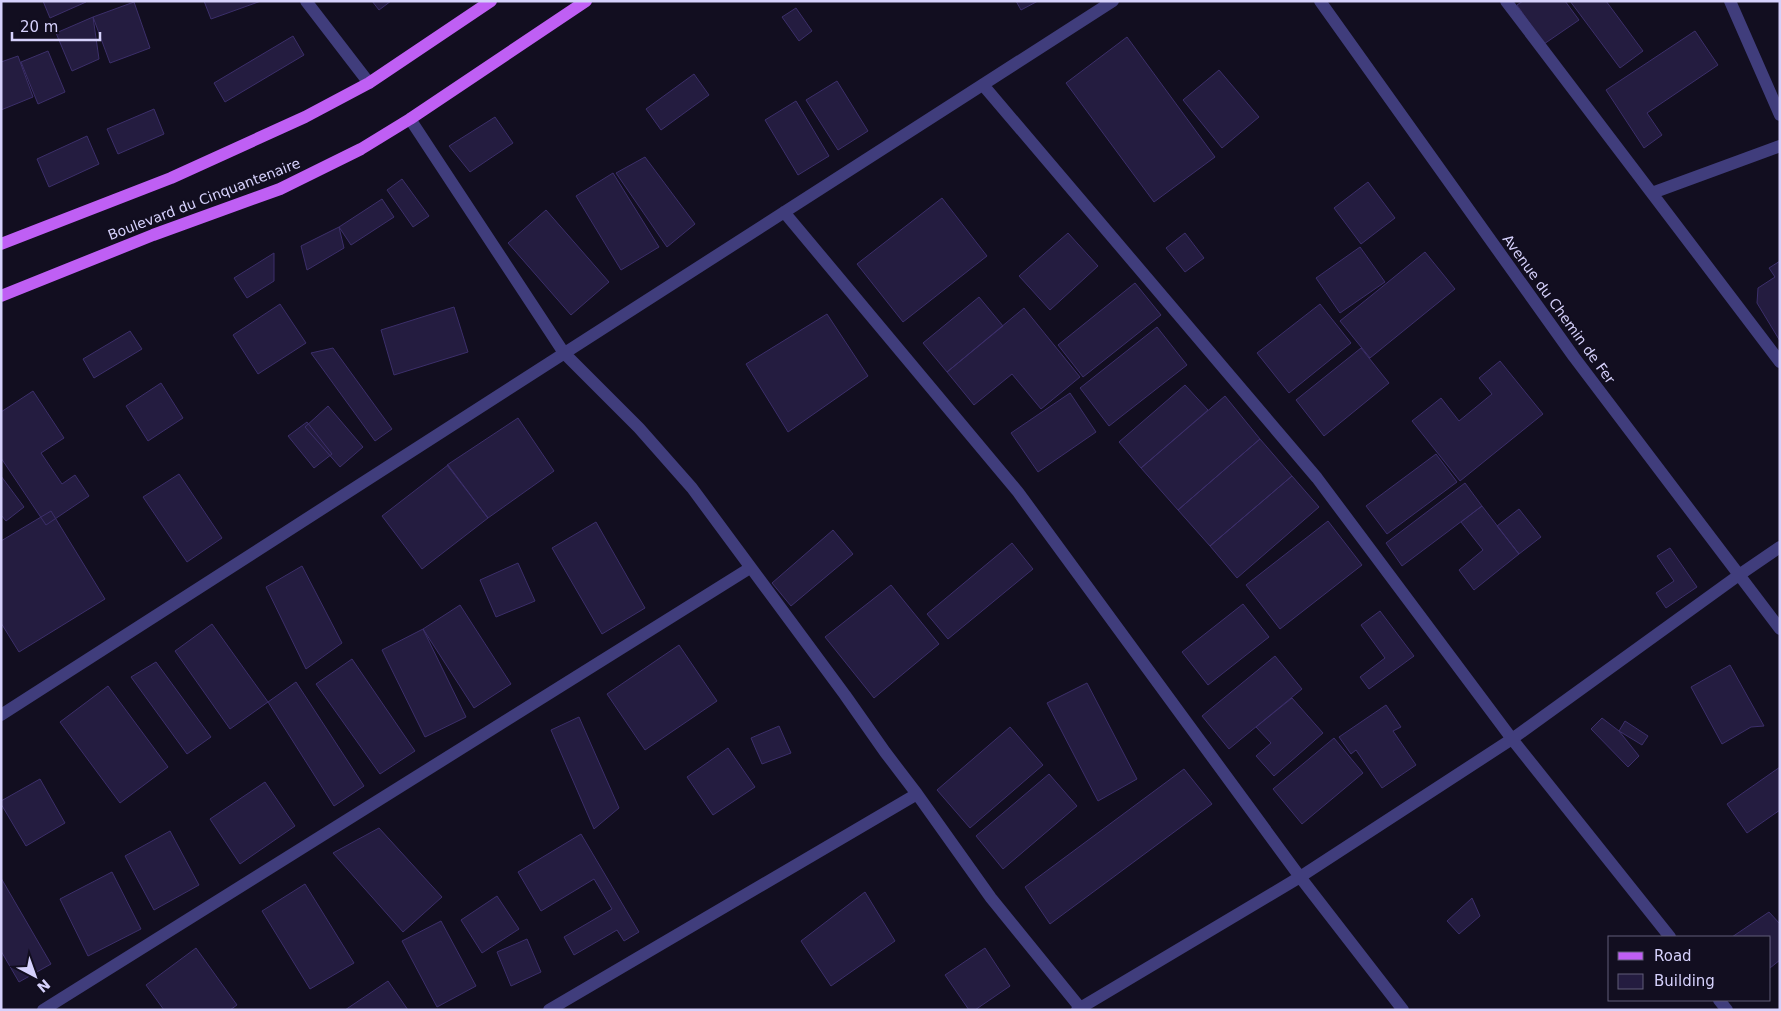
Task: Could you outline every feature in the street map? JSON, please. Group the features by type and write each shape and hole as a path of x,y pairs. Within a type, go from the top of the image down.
{"main road":[{"path":"1,244 171,178 305,117 370,82 491,1"},
{"name":"Boulevard du Cinquantenaire","path":"1,296 153,235 280,189 361,149 410,119 586,1"}],"street":[{"path":"306,1 370,82"},
{"path":"1,715 1112,1"},
{"name":"Avenue du Chemin de Fer","path":"1320,1 1574,357 1780,629"},
{"path":"1506,1 1780,362"},
{"path":"1730,1 1780,115"},
{"path":"983,85 1317,478 1512,739 1669,936"},
{"path":"410,119 564,353 639,428 692,488 917,794 990,898 1079,1009 1300,877 1512,739 1738,575 1780,547"},
{"path":"1652,193 1780,146"},
{"path":"784,212 1018,492 1300,877 1403,1010"},
{"path":"43,1010 750,568"},
{"path":"549,1010 917,794"}],"building":[{"path":"43,1 85,1 86,2 50,18"},
{"path":"204,1 261,1 211,19"},
{"path":"372,1 391,1 379,10"},
{"path":"1016,1 1038,1 1021,10"},
{"path":"1523,1 1565,1 1579,20 1544,44 1517,5"},
{"path":"1570,1 1606,1 1643,51 1620,68"},
{"path":"134,2 150,48 110,63 93,17"},
{"path":"796,8 812,31 799,41 782,17"},
{"path":"93,17 99,59 72,71 56,33"},
{"path":"1695,31 1718,65 1647,113 1662,135 1644,148 1606,90"},
{"path":"293,36 304,55 225,102 214,83"},
{"path":"1127,37 1215,157 1154,202 1066,83"},
{"path":"48,51 65,92 38,104 21,62"},
{"path":"18,56 33,97 1,110 1,62"},
{"path":"1219,70 1259,117 1222,148 1183,100"},
{"path":"694,74 709,95 661,130 646,109"},
{"path":"837,81 868,131 838,150 806,100"},
{"path":"796,101 829,156 798,175 765,120"},
{"path":"154,109 164,134 118,154 107,129"},
{"path":"495,117 513,143 470,172 449,146"},
{"path":"87,136 99,164 49,187 37,159"},
{"path":"645,157 695,224 667,247 616,173"},
{"path":"613,173 659,247 621,270 576,196"},
{"path":"402,179 429,216 413,227 387,190"},
{"path":"1368,182 1395,218 1361,244 1334,208"},
{"path":"942,198 987,256 903,322 857,264"},
{"path":"382,199 394,217 351,245 339,227"},
{"path":"546,210 609,282 571,315 508,243"},
{"path":"339,227 344,248 307,270 301,246"},
{"path":"1068,233 1098,266 1050,310 1019,276"},
{"path":"1185,233 1204,258 1185,272 1166,248"},
{"path":"1360,247 1385,282 1340,313 1316,278"},
{"path":"1425,252 1455,289 1370,358 1340,321"},
{"path":"274,253 274,281 247,298 234,278"},
{"path":"1780,261 1780,341 1757,303 1758,288 1775,277 1769,268"},
{"path":"1135,283 1161,315 1083,377 1058,345"},
{"path":"979,297 1003,326 947,372 923,343"},
{"path":"280,304 306,343 258,374 233,335"},
{"path":"1320,304 1351,343 1289,393 1257,353"},
{"path":"454,307 468,352 394,375 381,330"},
{"path":"1024,308 1080,377 1041,409 1012,374 974,405 947,372"},
{"path":"827,314 868,376 788,432 746,364"},
{"path":"1157,327 1187,365 1109,426 1080,388"},
{"path":"130,331 142,349 94,378 83,359"},
{"path":"333,348 392,429 375,441 311,353"},
{"path":"1361,348 1389,383 1324,436 1296,400"},
{"path":"1500,361 1543,414 1460,481 1412,421 1441,398 1459,421 1492,394 1479,378"},
{"path":"161,383 183,418 148,441 126,406"},
{"path":"1185,385 1208,410 1141,468 1119,442"},
{"path":"33,391 64,438 41,453 62,484 75,475 89,496 46,525 1,458 1,412"},
{"path":"1070,393 1096,432 1038,472 1011,433"},
{"path":"1225,396 1260,439 1178,510 1141,468"},
{"path":"328,406 363,447 340,467 305,427"},
{"path":"518,418 554,471 488,518 447,465"},
{"path":"307,422 332,454 314,468 288,436"},
{"path":"1260,439 1292,476 1210,546 1178,510"},
{"path":"1436,454 1457,482 1387,534 1366,506"},
{"path":"448,465 488,518 422,569 382,516"},
{"path":"179,474 222,538 187,562 143,497"},
{"path":"1,476 24,507 6,521 1,515"},
{"path":"1292,476 1319,507 1237,578 1210,546"},
{"path":"1465,483 1482,506 1402,566 1386,543"},
{"path":"1482,506 1519,554 1474,590 1459,570 1483,550 1461,522"},
{"path":"1519,509 1541,537 1519,554 1497,526"},
{"path":"51,511 105,599 19,652 1,623 1,541"},
{"path":"1328,521 1362,565 1280,629 1246,585"},
{"path":"596,522 645,608 602,634 552,548"},
{"path":"833,530 853,554 791,606 772,583"},
{"path":"1012,543 1033,569 948,639 927,614"},
{"path":"1670,548 1697,587 1666,608 1656,593 1674,581 1657,556"},
{"path":"518,563 535,601 496,617 480,580"},
{"path":"302,566 342,643 306,669 266,587"},
{"path":"891,585 939,644 874,698 825,637"},
{"path":"1243,604 1269,637 1208,685 1182,652"},
{"path":"460,605 511,684 474,708 423,629"},
{"path":"1380,611 1414,656 1369,689 1360,677 1385,658 1361,625"},
{"path":"212,624 268,702 230,729 175,651"},
{"path":"423,629 466,717 425,737 382,650"},
{"path":"679,645 717,701 645,750 607,694"},
{"path":"1275,656 1302,689 1229,749 1202,716"},
{"path":"352,659 415,751 380,774 316,684"},
{"path":"156,662 211,737 187,754 131,677"},
{"path":"1730,665 1764,726 1751,727 1722,744 1691,687"},
{"path":"296,682 364,786 334,806 268,702"},
{"path":"1087,683 1137,779 1098,801 1047,703"},
{"path":"108,686 168,767 120,803 60,722"},
{"path":"1292,698 1323,733 1274,776 1256,756 1271,743 1256,727"},
{"path":"1386,705 1401,727 1393,731 1416,765 1382,788 1356,750 1351,754 1339,737"},
{"path":"579,717 619,808 594,829 551,730"},
{"path":"1602,718 1619,731 1639,756 1628,767 1591,729"},
{"path":"1625,721 1648,736 1642,745 1619,731"},
{"path":"779,726 791,753 762,764 751,738"},
{"path":"1010,727 1043,765 970,828 937,790"},
{"path":"1334,738 1363,773 1302,824 1273,789"},
{"path":"728,748 755,787 713,815 687,777"},
{"path":"1780,767 1780,810 1747,833 1727,804"},
{"path":"1184,769 1212,804 1050,924 1025,887"},
{"path":"1049,774 1077,806 1003,869 976,836"},
{"path":"40,779 65,823 26,846 1,801"},
{"path":"265,782 295,826 240,864 210,819"},
{"path":"379,828 442,897 403,932 333,853"},
{"path":"170,831 199,885 154,910 125,856"},
{"path":"581,834 639,932 624,941 617,930 574,955 564,937 612,909 594,879 541,911 518,872"},
{"path":"112,872 141,929 88,956 60,899"},
{"path":"1,878 51,964 19,982 1,951"},
{"path":"305,884 354,963 310,989 262,911"},
{"path":"865,892 895,941 831,986 801,941"},
{"path":"497,896 519,929 482,953 461,920"},
{"path":"1472,898 1480,916 1459,934 1447,921"},
{"path":"1769,912 1780,924 1780,960 1771,967 1771,936 1733,936"},
{"path":"441,921 476,986 437,1007 402,941"},
{"path":"527,939 541,972 511,986 497,952"},
{"path":"196,948 237,1005 230,1010 164,1010 146,985"},
{"path":"985,948 1010,986 975,1010 969,1010 945,975"},
{"path":"388,981 408,1010 345,1010"}]}
